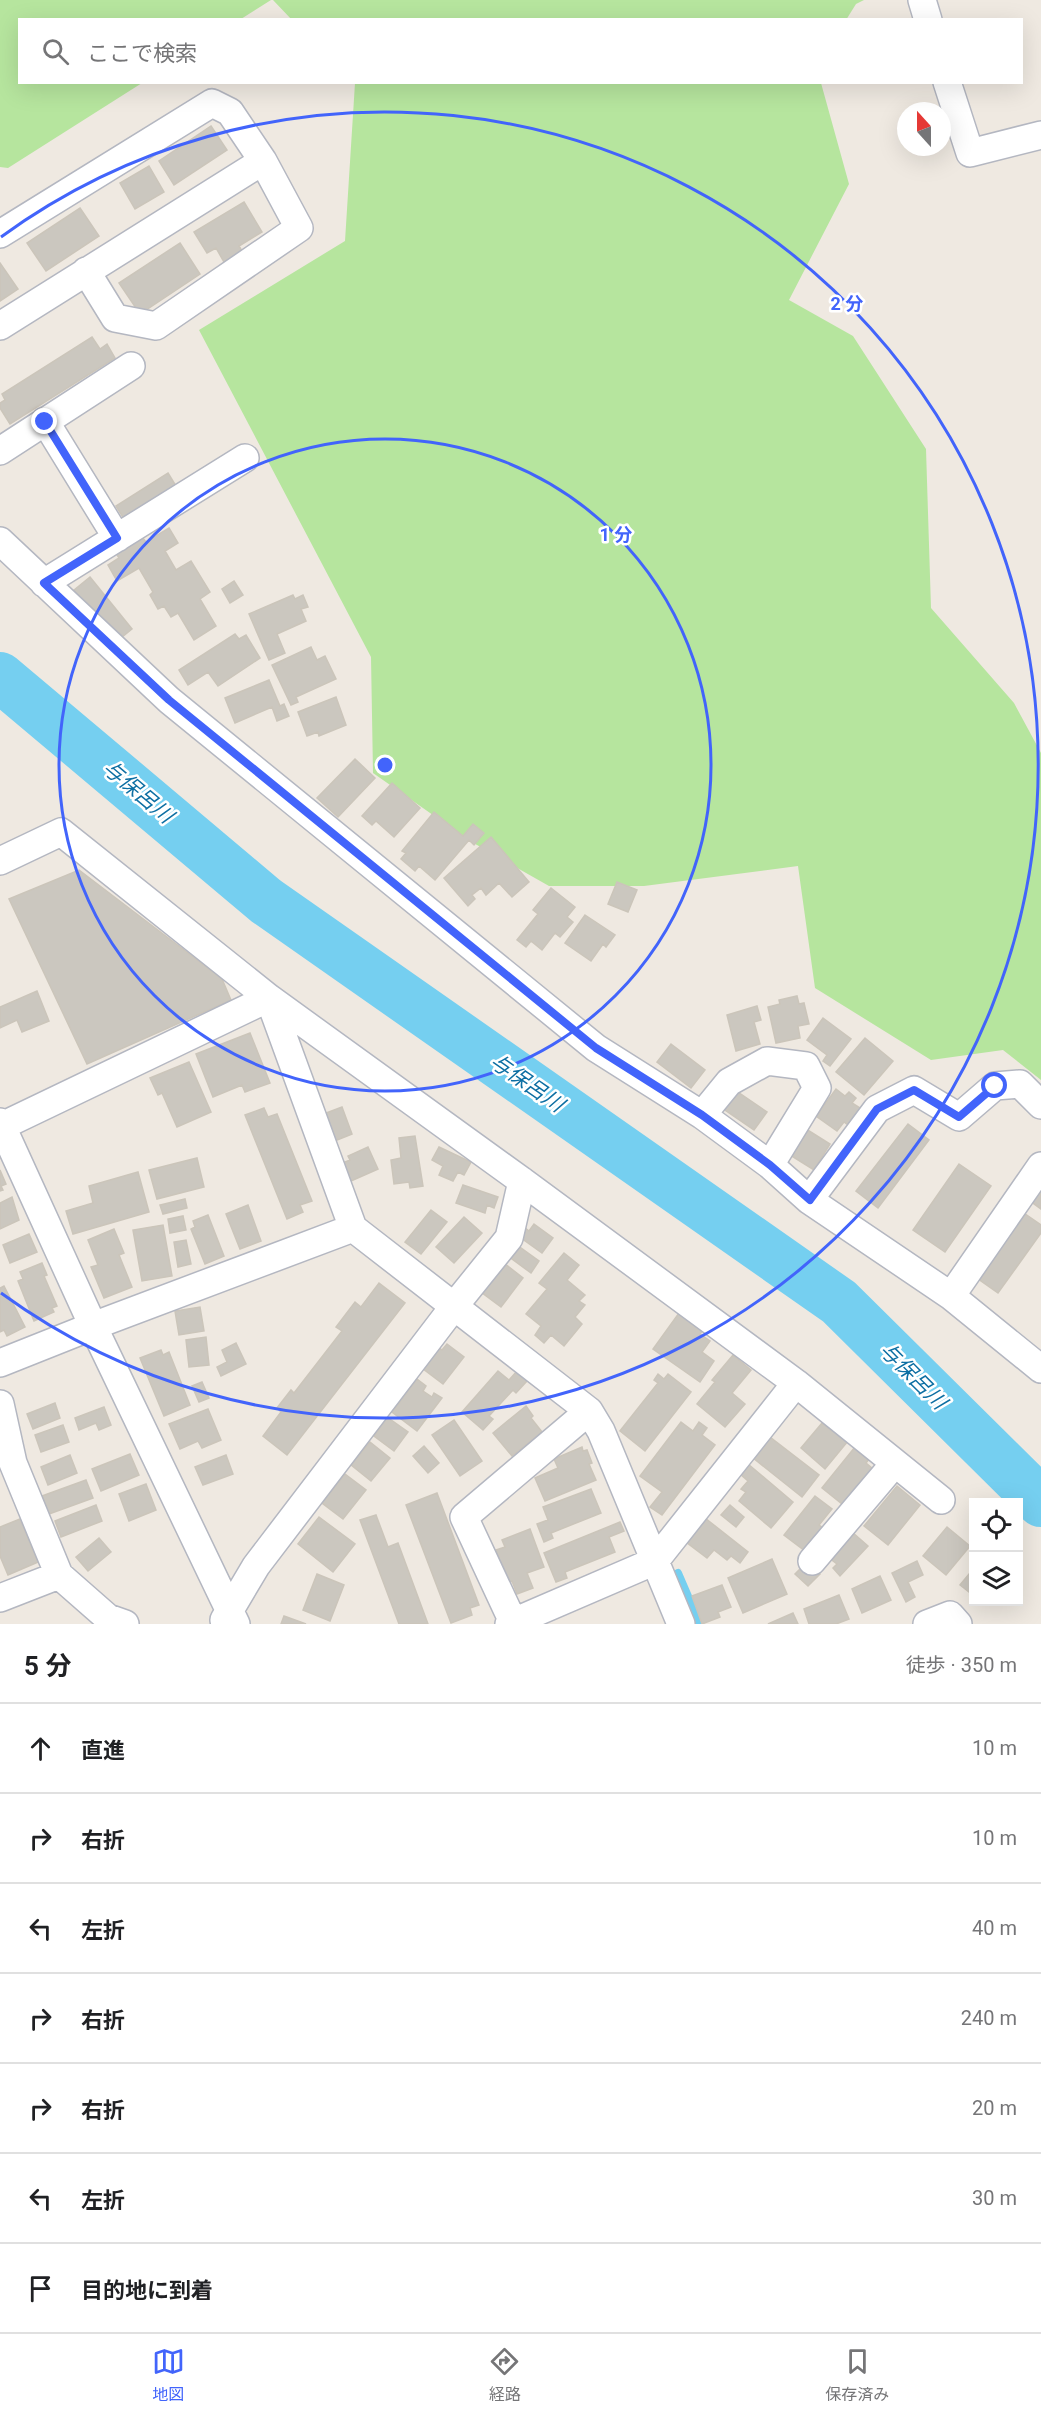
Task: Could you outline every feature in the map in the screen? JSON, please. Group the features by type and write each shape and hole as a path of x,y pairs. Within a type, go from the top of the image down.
{"street":[{"path":"922,0 927,18"},
{"path":"948,84 970,153 1041,135"},
{"path":"0,234 212,103 230,111 263,161 299,228 156,326 115,318 86,271"},
{"path":"0,326 263,161"},
{"path":"0,451 131,366"},
{"path":"45,422 117,538"},
{"path":"44,583 245,458"},
{"path":"0,541 169,700 587,1040 702,1115 770,1165 810,1200 951,1296 1041,1369"},
{"path":"0,861 61,832 269,998 796,1383 941,1500"},
{"path":"229,1619 1,1124 269,998"},
{"path":"269,998 353,1228 590,1411 601,1431 681,1624"},
{"path":"702,1115 729,1082 767,1061 806,1066 817,1088 770,1165"},
{"path":"810,1200 877,1109 914,1090 959,1117 995,1086 1020,1084 1041,1105"},
{"path":"951,1296 1041,1166"},
{"path":"229,1619 256,1566 455,1305 509,1238 522,1181"},
{"path":"0,1363 353,1228"},
{"path":"590,1411 464,1517 511,1623 655,1561 796,1383"},
{"path":"0,1404 14,1462 59,1575 108,1618 124,1624"},
{"path":"812,1561 896,1463"},
{"path":"0,1598 59,1575"},
{"path":"927,1624 950,1615 958,1624"}],"green space":[{"path":"0,0 271,0 243,18 18,18 18,84 140,84 8,168 0,167"},
{"path":"273,0 864,0 856,4 847,18 290,18"},
{"path":"355,84 821,84 849,184 789,300 853,336 926,449 931,608 1014,703 1041,753 1041,1080 1003,1050 931,1060 815,988 798,866 644,886 549,886 470,841 373,773 371,657 199,330 345,241"}],"building":[{"path":"211,126 227,150 174,185 159,161"},
{"path":"149,166 164,192 135,209 120,183"},
{"path":"244,202 262,232 239,246 242,251 224,262 216,248 207,253 194,232"},
{"path":"80,208 99,236 46,271 27,243"},
{"path":"180,243 200,274 140,314 119,283"},
{"path":"0,263 18,289 0,301"},
{"path":"92,337 100,349 107,344 115,358 10,424 0,408 0,403 5,400 2,394"},
{"path":"168,473 176,486 124,519 116,506"},
{"path":"169,528 178,543 165,551 176,570 191,561 210,592 200,599 216,626 194,640 178,613 171,617 164,606 158,609 150,595 153,592 139,568 117,581 108,565 119,558 116,553 142,537 146,542"},
{"path":"90,577 132,629 116,642 74,590"},
{"path":"234,581 243,595 230,603 222,589"},
{"path":"293,595 295,599 303,595 308,607 301,609 306,621 277,634 285,653 269,660 249,614"},
{"path":"235,634 239,639 246,635 260,658 218,686 208,672 188,685 179,670"},
{"path":"311,647 317,660 325,656 336,679 296,697 298,702 291,705 272,665"},
{"path":"269,680 280,706 284,704 289,716 277,721 272,707 235,723 225,698"},
{"path":"336,697 346,725 319,736 318,732 307,736 298,712"},
{"path":"355,759 375,778 338,817 317,798"},
{"path":"392,783 420,808 394,837 376,821 372,825 362,816"},
{"path":"434,812 463,836 473,824 484,833 474,845 469,840 435,880 419,866 415,871 401,859 406,853 402,851"},
{"path":"491,837 529,882 512,897 499,883 486,895 481,888 472,895 475,899 468,906 444,878"},
{"path":"79,870 222,979 231,1000 87,1064 9,899"},
{"path":"617,882 637,890 628,912 608,904"},
{"path":"551,888 575,907 567,917 573,922 560,937 555,933 542,950 531,941 526,947 517,940 538,914 533,910"},
{"path":"585,915 615,935 606,947 603,944 591,961 565,943"},
{"path":"37,991 49,1021 22,1032 17,1020 0,1028 0,1007"},
{"path":"797,996 799,1004 804,1003 809,1024 798,1026 800,1038 776,1043 768,1007 780,1004 779,1000"},
{"path":"757,1006 761,1020 754,1022 760,1044 736,1051 727,1015"},
{"path":"823,1018 851,1039 830,1066 823,1061 827,1055 807,1040"},
{"path":"250,1033 270,1083 245,1092 242,1085 213,1097 196,1054"},
{"path":"865,1038 893,1061 864,1095 836,1072"},
{"path":"671,1044 705,1070 691,1088 657,1062"},
{"path":"189,1062 211,1112 177,1127 162,1093 158,1095 150,1078"},
{"path":"836,1089 845,1096 849,1092 856,1098 852,1103 860,1108 848,1125 844,1122 837,1131 816,1116"},
{"path":"735,1090 767,1112 754,1130 722,1108"},
{"path":"342,1107 352,1134 332,1142 321,1115"},
{"path":"264,1108 268,1117 277,1114 312,1201 300,1205 303,1212 287,1219 245,1115"},
{"path":"908,1124 929,1140 878,1208 856,1191"},
{"path":"806,1129 830,1144 814,1170 790,1155"},
{"path":"415,1136 423,1186 410,1188 409,1182 394,1184 391,1160 401,1158 399,1138"},
{"path":"368,1147 378,1169 351,1181 343,1163 350,1160 348,1156"},
{"path":"439,1147 471,1162 464,1175 458,1172 453,1181 439,1175 443,1166 432,1160"},
{"path":"197,1158 204,1187 157,1199 149,1170"},
{"path":"959,1164 991,1186 945,1252 913,1230"},
{"path":"0,1170 6,1184 1,1186 3,1190 0,1191"},
{"path":"138,1172 149,1212 73,1234 66,1211 93,1203 89,1186"},
{"path":"1041,1179 1041,1209 1026,1198"},
{"path":"463,1185 498,1197 494,1208 487,1205 485,1213 456,1203"},
{"path":"12,1197 19,1220 0,1229 0,1203"},
{"path":"185,1199 187,1208 163,1214 160,1205"},
{"path":"248,1205 261,1241 240,1249 226,1214"},
{"path":"431,1210 447,1222 421,1254 405,1242"},
{"path":"1021,1211 1041,1225 1041,1233 998,1293 974,1276"},
{"path":"208,1215 224,1256 205,1264 191,1229 195,1227 193,1221"},
{"path":"183,1216 186,1230 170,1233 168,1219"},
{"path":"464,1217 482,1233 454,1263 436,1247"},
{"path":"534,1224 553,1238 542,1253 517,1235 524,1227 529,1231"},
{"path":"163,1225 172,1276 142,1281 133,1230"},
{"path":"114,1229 124,1253 119,1255 132,1287 104,1298 91,1267 98,1265 88,1240"},
{"path":"29,1234 37,1252 10,1263 3,1245"},
{"path":"186,1240 191,1264 178,1267 174,1242"},
{"path":"517,1245 539,1261 531,1273 508,1256"},
{"path":"564,1253 579,1265 567,1280 585,1295 579,1301 585,1305 575,1317 582,1324 564,1346 551,1335 544,1343 535,1335 541,1326 526,1314 547,1289 539,1283"},
{"path":"42,1263 47,1275 44,1276 57,1306 52,1308 54,1312 34,1321 18,1281 23,1279 20,1272"},
{"path":"504,1263 523,1278 501,1307 481,1292"},
{"path":"379,1283 405,1303 287,1455 263,1436 281,1412 277,1408 291,1390 294,1393 342,1331 336,1327 355,1302 361,1307"},
{"path":"4,1286 25,1327 7,1336 4,1330 0,1332 0,1288"},
{"path":"200,1307 204,1331 179,1335 175,1311"},
{"path":"679,1313 703,1330 700,1334 710,1341 702,1352 714,1361 700,1382 653,1349"},
{"path":"206,1337 209,1365 189,1367 186,1340"},
{"path":"236,1343 246,1364 221,1376 217,1367 227,1362 222,1350"},
{"path":"447,1344 464,1357 443,1384 422,1368 438,1347 442,1350"},
{"path":"161,1350 163,1355 169,1352 190,1405 164,1416 140,1358"},
{"path":"733,1355 751,1370 732,1393 745,1404 725,1427 697,1404 715,1382 712,1380"},
{"path":"498,1371 509,1380 517,1371 527,1381 516,1393 513,1390 489,1416 493,1419 483,1430 462,1412"},
{"path":"658,1374 664,1379 668,1374 691,1392 645,1451 620,1431 658,1383 654,1380"},
{"path":"417,1379 426,1386 423,1391 432,1397 434,1393 442,1398 417,1431 392,1412"},
{"path":"202,1382 209,1398 199,1402 192,1386"},
{"path":"55,1403 60,1418 33,1429 27,1414"},
{"path":"526,1406 533,1416 531,1418 542,1432 512,1456 493,1433"},
{"path":"104,1407 111,1425 99,1430 96,1423 79,1430 75,1418"},
{"path":"208,1409 221,1440 202,1448 198,1441 180,1449 169,1424"},
{"path":"387,1417 408,1432 394,1451 374,1436"},
{"path":"454,1420 482,1461 460,1476 432,1435"},
{"path":"681,1422 693,1431 699,1422 707,1428 702,1435 715,1445 662,1515 650,1507 662,1492 640,1476"},
{"path":"822,1423 832,1431 837,1425 848,1441 825,1469 801,1448"},
{"path":"63,1425 69,1442 41,1452 35,1435"},
{"path":"770,1437 819,1475 802,1497 753,1458"},
{"path":"370,1442 390,1458 371,1481 351,1465"},
{"path":"859,1442 873,1454 866,1463 872,1468 842,1504 822,1488"},
{"path":"424,1446 439,1463 428,1473 413,1456"},
{"path":"582,1447 583,1451 587,1450 592,1463 589,1464 596,1480 545,1501 535,1478 558,1468 554,1459"},
{"path":"130,1454 139,1475 101,1491 92,1469"},
{"path":"70,1455 77,1473 48,1485 41,1467"},
{"path":"226,1455 233,1474 203,1485 195,1467"},
{"path":"748,1464 793,1502 771,1528 739,1501 746,1492 741,1489 748,1481 740,1474"},
{"path":"345,1474 366,1490 343,1519 322,1503"},
{"path":"86,1480 93,1498 49,1514 42,1496"},
{"path":"146,1484 156,1510 129,1521 119,1494"},
{"path":"897,1486 920,1505 888,1545 864,1526"},
{"path":"591,1489 601,1513 551,1533 553,1538 544,1542 537,1524 548,1520 543,1507"},
{"path":"437,1493 479,1605 470,1608 472,1615 451,1623 406,1505"},
{"path":"815,1496 832,1509 819,1525 823,1528 805,1551 784,1535"},
{"path":"96,1505 102,1521 61,1537 55,1521"},
{"path":"730,1505 744,1517 736,1527 721,1515"},
{"path":"376,1515 388,1547 398,1543 428,1624 399,1624 360,1520"},
{"path":"319,1517 355,1544 333,1572 298,1544"},
{"path":"705,1518 748,1552 740,1563 731,1556 727,1560 714,1550 707,1558 686,1542"},
{"path":"20,1519 38,1562 8,1575 0,1556 0,1527"},
{"path":"620,1522 624,1531 609,1537 615,1552 565,1572 567,1578 556,1582 544,1553"},
{"path":"947,1527 969,1545 946,1575 923,1556"},
{"path":"530,1529 544,1567 527,1573 533,1588 517,1594 512,1581 508,1583 496,1550 505,1547 502,1540"},
{"path":"852,1532 868,1546 840,1576 833,1568 837,1564 829,1558"},
{"path":"99,1538 111,1552 88,1571 76,1557"},
{"path":"772,1559 787,1594 743,1613 728,1578"},
{"path":"917,1561 923,1575 908,1582 915,1597 906,1602 892,1573"},
{"path":"807,1562 820,1574 808,1586 795,1574"},
{"path":"317,1574 344,1585 330,1621 303,1610"},
{"path":"969,1574 969,1592 960,1585"},
{"path":"880,1576 891,1600 862,1613 852,1589"},
{"path":"722,1585 731,1607 718,1612 720,1617 702,1624 692,1596"},
{"path":"839,1595 849,1619 836,1624 809,1624 804,1609"},
{"path":"793,1613 798,1624 768,1624"},
{"path":"284,1616 306,1624 281,1624"}],"waterway":[{"name":"与保呂川","path":"0,677 266,901 839,1302 1041,1502"},
{"path":"678,1573 700,1624"}],"route":[{"path":"45,422 117,538 44,583 169,700 596,1048 702,1115 770,1165 810,1200 877,1109 914,1090 959,1117 995,1086"}]}
